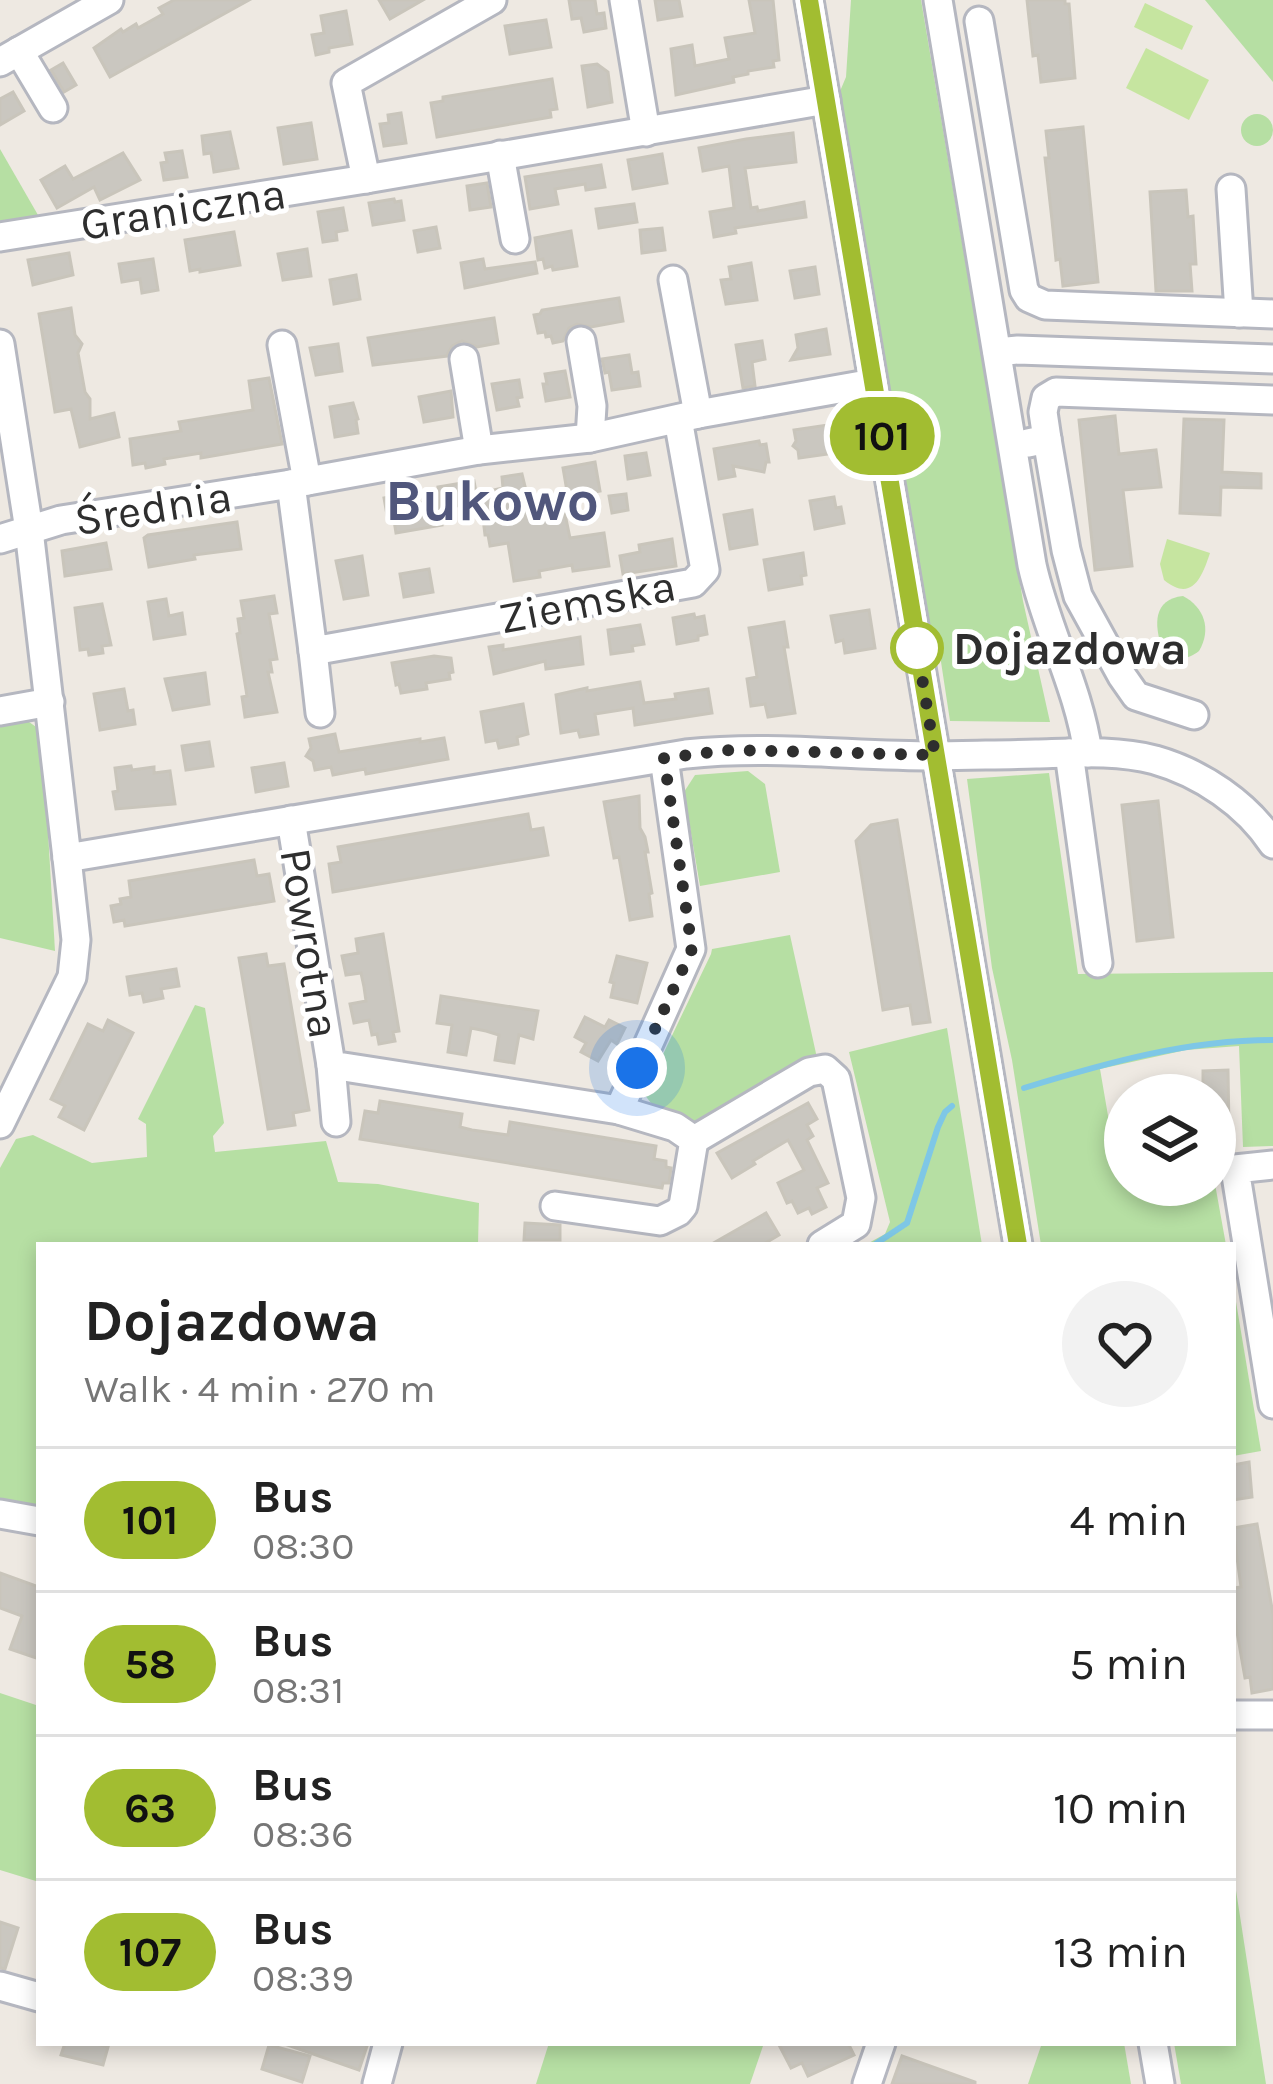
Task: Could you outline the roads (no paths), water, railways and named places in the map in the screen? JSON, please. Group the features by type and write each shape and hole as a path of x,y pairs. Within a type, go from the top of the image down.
{"street":[{"path":"53,108 10,57 109,0"},
{"path":"366,179 346,83 492,0"},
{"path":"624,0 646,132"},
{"path":"809,0 1017,1242"},
{"path":"938,0 1032,565 1081,715 1078,753 1098,963"},
{"path":"945,41 981,28 1025,294 1040,304 1273,314"},
{"name":"Graniczna","path":"0,237 826,100"},
{"path":"500,154 515,239"},
{"path":"1232,189 1239,313"},
{"path":"982,255 1017,249"},
{"path":"673,280 688,416"},
{"path":"581,341 592,406 590,438"},
{"path":"282,345 320,713"},
{"path":"997,352 1273,359"},
{"path":"464,359 479,449"},
{"path":"0,1124 72,977 76,940 29,530 1,361"},
{"name":"Średnia","path":"0,538 61,520 479,449 590,438 873,383"},
{"path":"1194,715 1136,696 1094,627 1075,586 1043,407 1046,398 1056,392 1273,400"},
{"name":"Ziemska","path":"314,651 694,584 705,570 688,416"},
{"path":"1012,446 1047,439"},
{"path":"1056,646 1094,627"},
{"path":"0,711 50,702"},
{"path":"67,858 730,750 1142,757 1189,773 1214,788 1250,816 1273,844"},
{"path":"619,1110 692,949 664,758"},
{"name":"Powrotna","path":"291,820 336,1122"},
{"name":"Powrotna","path":"331,1065 619,1110 675,1127 694,1140"},
{"path":"555,1206 660,1221 678,1212 694,1140 809,1072 825,1069 836,1078 861,1198 856,1224 827,1242"},
{"path":"1236,1167 1273,1165"},
{"path":"1233,1206 1273,1404"},
{"path":"608,1216 608,1242"},
{"path":"0,1514 36,1520"},
{"path":"1236,1715 1273,1715"},
{"path":"0,1986 36,1996"},
{"path":"377,2084 387,2046"},
{"path":"867,2084 880,2046"},
{"path":"1154,2046 1160,2084"}],"waterway":[{"path":"1024,1088 1178,1049 1273,1040"},
{"path":"878,1242 907,1223 938,1127 952,1106"}],"place":[{"name":"Dojazdowa","path":"917,648"}],"district":[{"name":"Bukowo","path":"492,500"}]}
